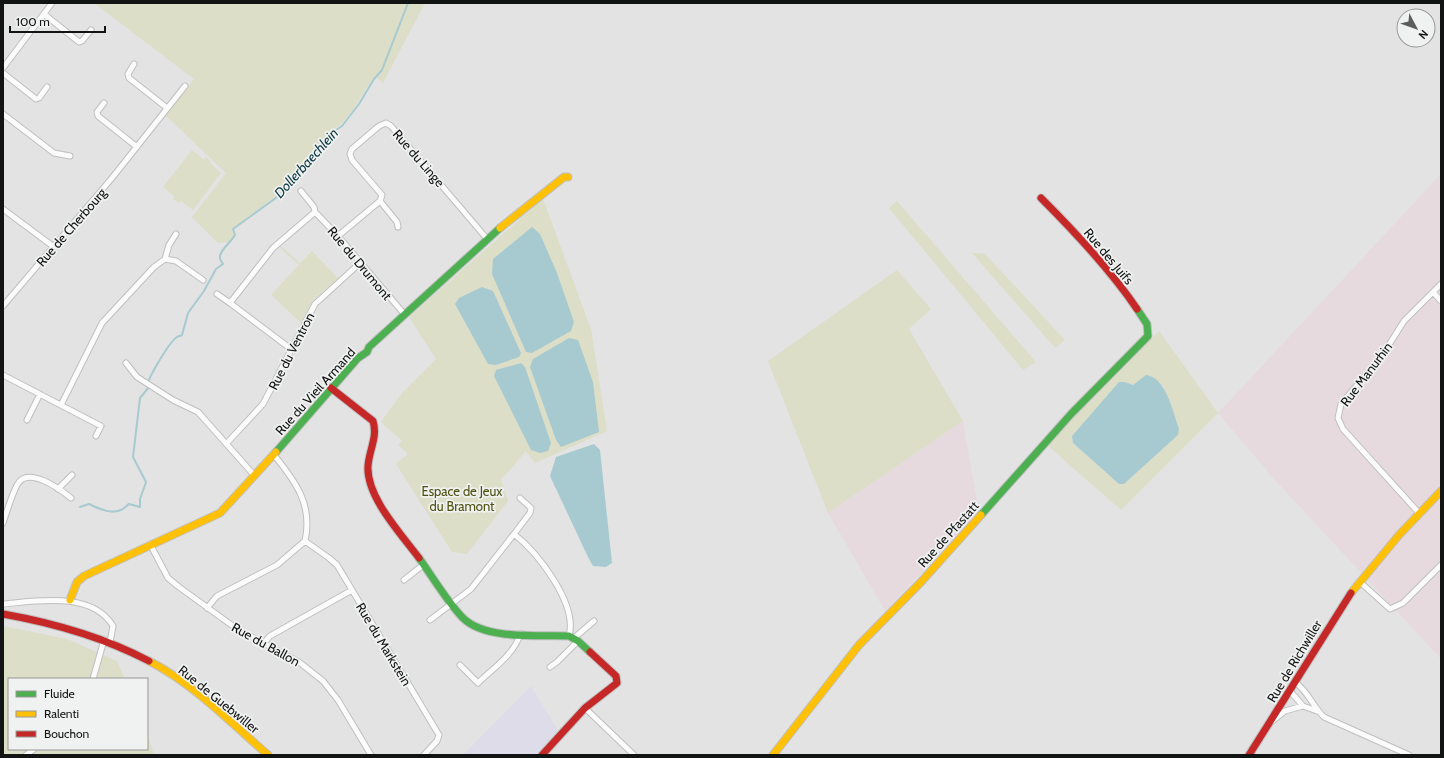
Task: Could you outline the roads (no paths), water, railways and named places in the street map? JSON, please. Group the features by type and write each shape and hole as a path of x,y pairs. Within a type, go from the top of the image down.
{"street":[{"path":"3,68 52,3"},
{"path":"44,14 79,42 82,41 91,30"},
{"path":"134,64 128,74 129,78 168,108"},
{"path":"3,74 36,99 39,98 48,87"},
{"name":"Rue de Cherbourg","path":"3,306 137,147 185,86"},
{"path":"104,103 97,112 98,116 137,147"},
{"path":"3,114 54,153 70,156"},
{"name":"Rue du Linge","path":"398,227 398,222 380,201 382,195 352,160 350,154 352,149 379,126 386,124 391,126 488,240"},
{"name":"Rue du Vieil Armand","path":"70,600 77,582 84,576 150,544 220,513 302,424 358,358 361,357 488,240 556,183 564,177 568,177"},
{"name":"Rue du Drumont","path":"301,191 314,207 315,212 338,236 405,315"},
{"name":"Rue des Juifs","path":"1041,198 1066,223 1128,296 1147,324 1148,336"},
{"path":"338,236 380,201"},
{"path":"3,209 54,247"},
{"path":"230,303 273,248 315,212"},
{"path":"61,405 102,323 154,267 165,259 169,245 176,234"},
{"path":"165,259 176,261 203,280"},
{"name":"Rue du Ventron","path":"227,443 263,404 319,299 360,262"},
{"name":"Rue Manurhin","path":"1419,513 1343,428 1338,418 1341,404 1382,356 1404,321 1441,284"},
{"path":"1433,292 1441,301"},
{"path":"217,294 291,349"},
{"name":"Rue de Pfastatt","path":"773,755 860,645 922,582 1071,414 1148,336"},
{"path":"126,363 137,377 198,412 254,475"},
{"path":"3,375 101,426 96,436"},
{"path":"331,388 373,420 376,427 368,466 373,488 385,512 451,604 463,618 478,629 493,633 573,639 616,676 616,683 585,708 542,755"},
{"path":"27,420 40,394"},
{"path":"207,608 217,596 277,565 305,541 307,512 304,501 298,488 274,455"},
{"path":"58,489 72,475"},
{"path":"3,524 17,484 27,477 38,478 71,498"},
{"name":"Rue de Richwiller","path":"1249,755 1290,691 1329,624 1360,581 1419,513 1441,491"},
{"path":"430,620 471,589 530,513 531,508 520,498"},
{"path":"514,534 546,568 560,593 567,610 573,639"},
{"name":"Rue du Markstein","path":"305,541 337,565 439,735 437,741 424,755"},
{"name":"Rue du Ballon","path":"150,544 168,578 237,630 299,662 323,681 338,700 371,755"},
{"path":"404,580 423,565"},
{"path":"1360,581 1390,609 1403,603 1441,565"},
{"path":"264,643 270,636 352,590"},
{"path":"3,604 70,600 94,608 109,618 113,626 93,678"},
{"name":"Rue de Guebwiller","path":"3,614 50,622 107,641 144,659 191,689 268,755"},
{"path":"550,667 573,639 594,621"},
{"path":"460,665 478,683 518,642 520,634"},
{"path":"1295,682 1304,690 1318,711 1324,717 1352,731 1408,755"},
{"path":"1290,691 1303,706 1318,711"},
{"path":"1270,723 1285,711 1303,706"},
{"path":"585,708 634,755"}],"water":[{"path":"532,227 540,234 557,273 574,322 571,331 532,353 526,352 492,274 493,259"},
{"path":"482,287 493,291 521,353 519,357 496,365 488,364 455,304 459,298"},
{"path":"569,338 578,340 593,382 599,432 561,447 556,440 530,367 533,359"},
{"path":"521,363 525,367 551,443 548,451 540,453 531,450 494,376 496,370"},
{"path":"1146,375 1153,377 1164,388 1179,429 1178,435 1124,484 1119,484 1073,443 1072,436 1119,382 1125,382 1133,385"},
{"path":"594,444 600,450 612,563 606,567 593,566 550,476 556,457"}],"waterway":[{"name":"Dollerbaechlein","path":"148,383 165,351 177,337 182,335 188,313 204,291 216,269 223,264 220,260 220,256 235,235 233,229 280,195 332,136 333,132 342,126 359,104 374,79 382,70 408,3"},
{"name":"Dollerbaechlein","path":"80,507 89,504 111,512 125,508 129,504 140,507 140,499 146,482 133,457 140,398 149,387"}],"park label":[{"name":"Espace de Jeux du Bramont","path":"462,498"}]}
